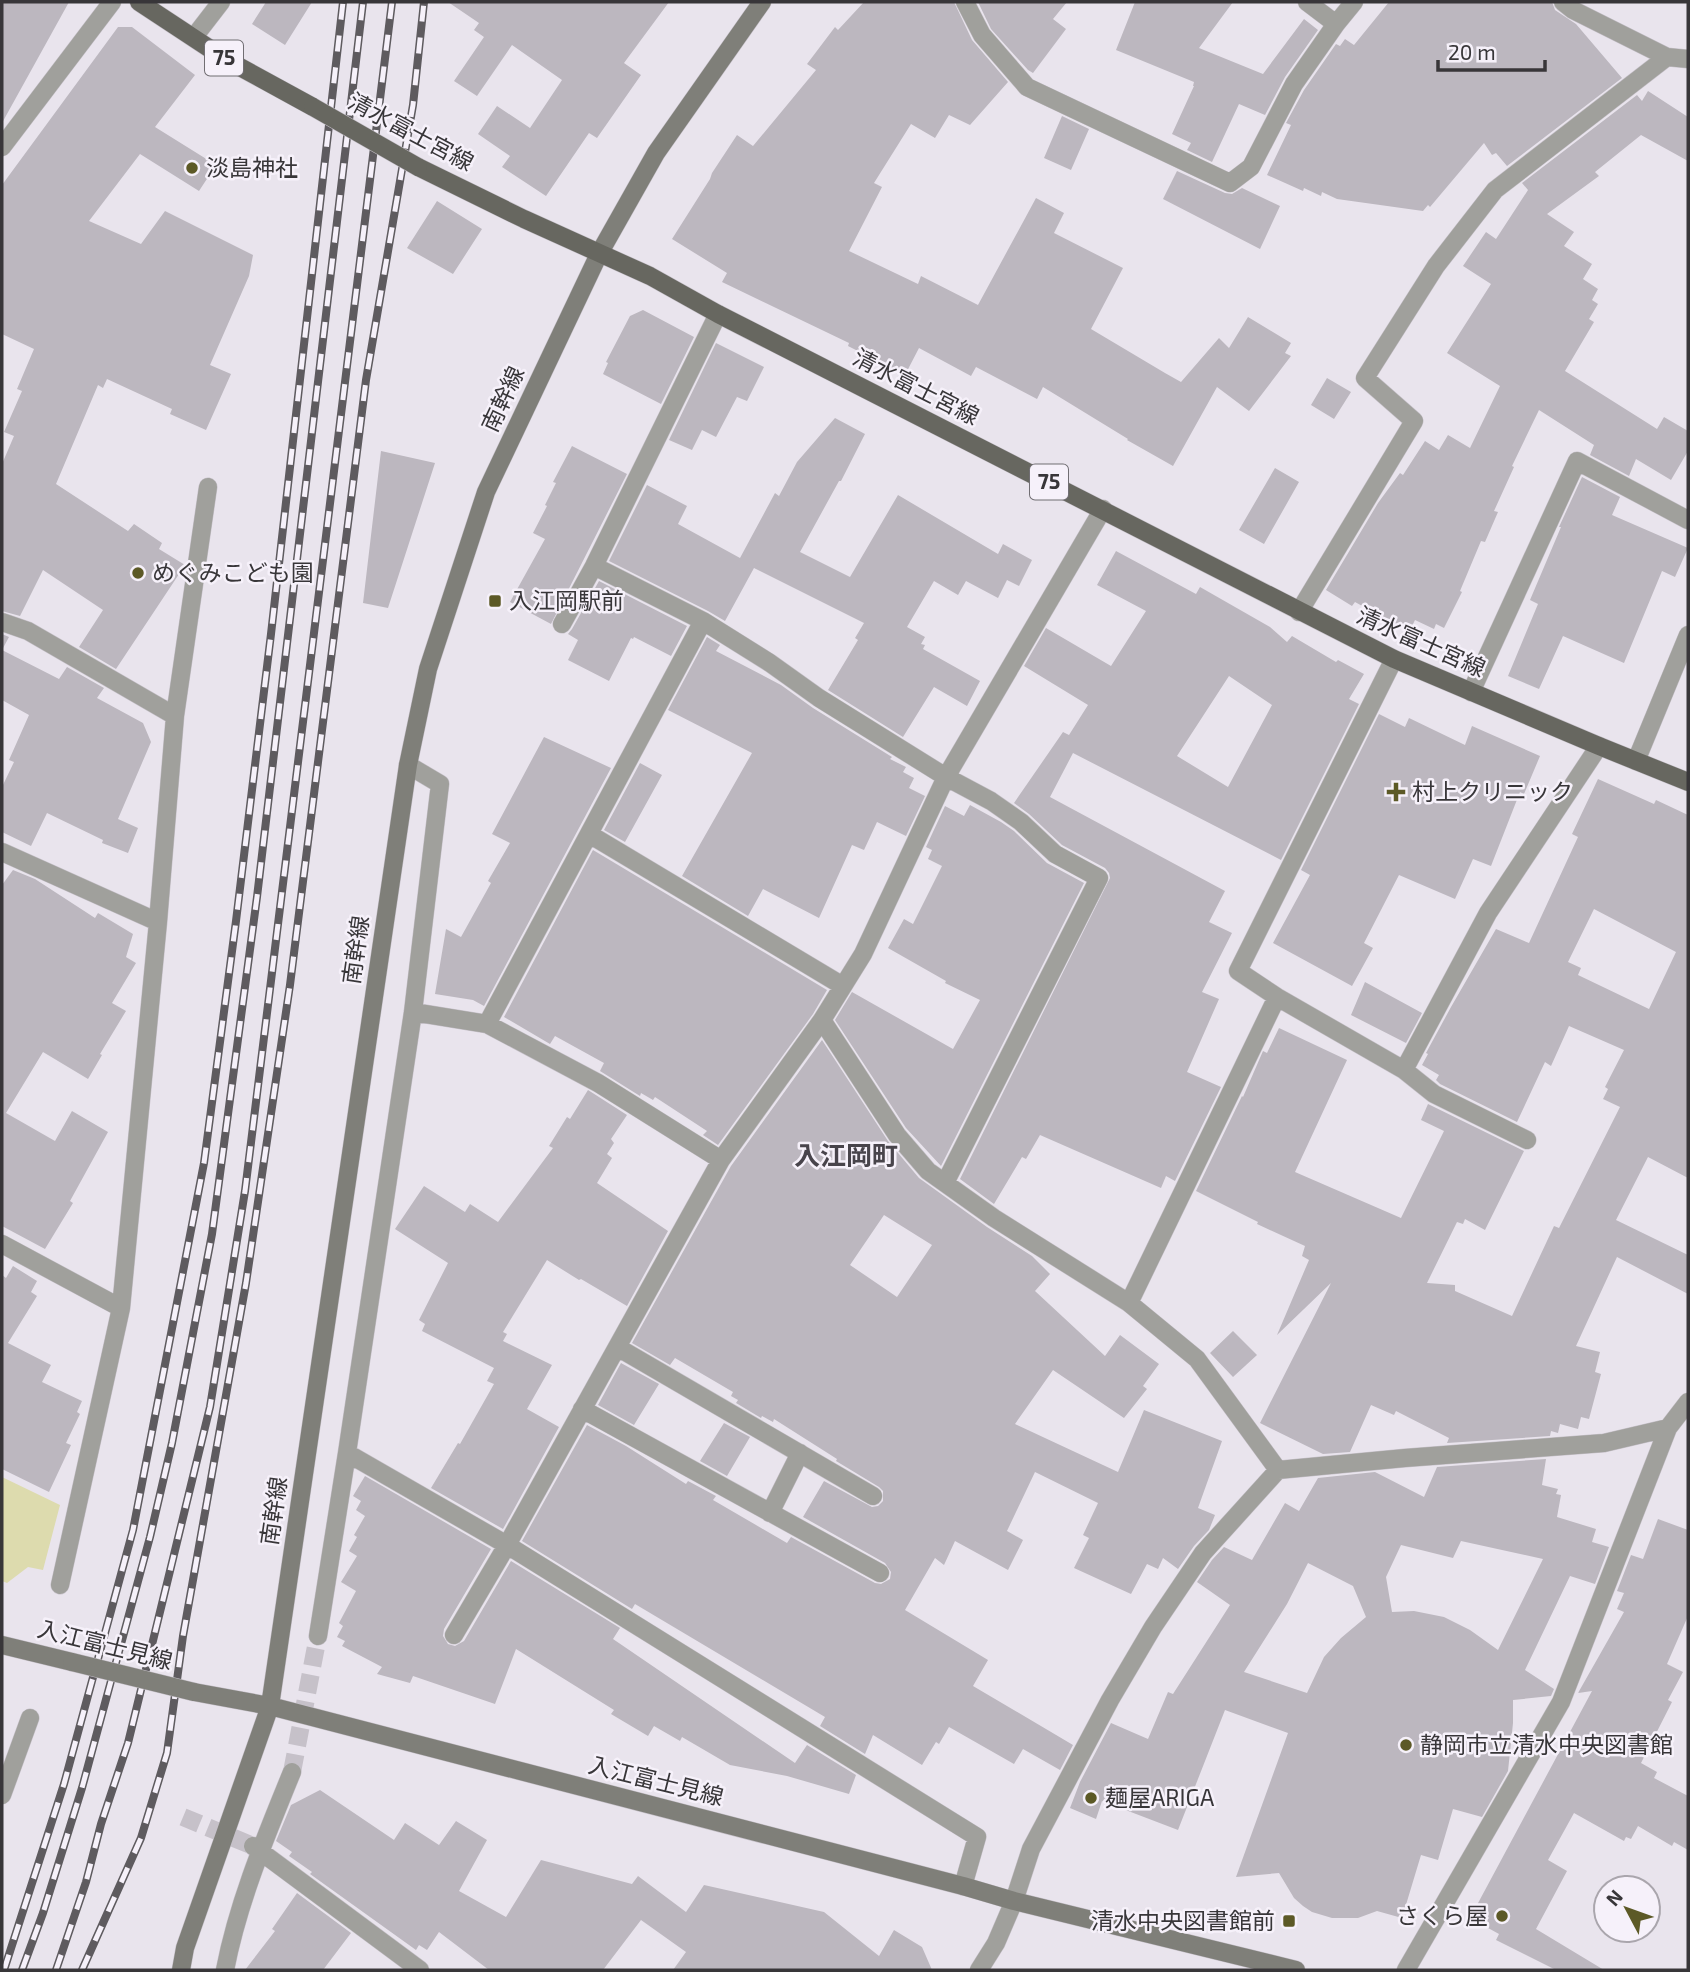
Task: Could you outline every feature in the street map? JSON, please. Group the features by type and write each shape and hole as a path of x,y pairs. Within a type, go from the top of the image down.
{"main road":[{"name":"清水富士宮線","path":"139,2 228,60 418,167 650,276 718,314 1103,509 1299,612 1394,659 1688,782"},
{"name":"南幹線","path":"181,1970 185,1948 270,1706 408,765 428,669 486,492 599,254 656,153 762,2"},
{"name":"入江富士見線","path":"2,1645 194,1692 270,1706 963,1885 1014,1901 1296,1970"}],"street":[{"path":"2,147 112,2"},
{"path":"194,37 221,2"},
{"path":"965,2 982,35 1027,87 1230,183 1251,167 1294,84 1354,2"},
{"path":"1307,2 1336,24"},
{"path":"1563,2 1573,10 1667,57 1688,59"},
{"path":"1299,612 1414,421 1365,378 1436,266 1495,190 1667,57"},
{"path":"562,624 594,566 718,314"},
{"path":"1471,692 1577,461 1688,520"},
{"path":"60,1585 121,1308 175,716 208,487"},
{"path":"454,1635 508,1545 721,1160 822,1020 863,954 946,777 1103,509"},
{"path":"594,566 703,621 771,663 819,698 991,802 1021,822 1055,854 1099,878 945,1183"},
{"path":"487,1024 703,621"},
{"path":"2,622 28,631 175,716"},
{"path":"1636,761 1688,635"},
{"path":"1394,659 1237,971 1404,1070 1434,1094 1527,1140"},
{"path":"1404,1070 1488,913 1599,746"},
{"path":"318,1636 413,1012 440,784 408,765"},
{"path":"589,834 843,986"},
{"path":"2,852 158,922"},
{"path":"1129,1303 1277,997"},
{"path":"413,1012 487,1024 598,1083 721,1160"},
{"path":"822,1020 897,1135 928,1171 994,1218 1129,1303 1197,1359 1278,1470"},
{"path":"2,1244 121,1308"},
{"path":"617,1347 873,1496"},
{"path":"1406,1970 1561,1702 1668,1428 1688,1402"},
{"path":"582,1409 880,1573"},
{"path":"979,1970 996,1942 1014,1901 1031,1849 1110,1700 1153,1627 1203,1553 1278,1470 1604,1443 1668,1428"},
{"path":"347,1453 508,1545 977,1837 963,1885"},
{"path":"770,1513 800,1454"},
{"path":"2,1795 30,1718"},
{"path":"225,1970 257,1849 292,1772"},
{"path":"257,1849 420,1970"}],"shaded area":[{"path":"2,1477 60,1505 43,1570 28,1567 7,1583 2,1581"}],"building":[{"path":"2,2 69,2 2,123"},
{"path":"266,2 312,2 285,45 252,24"},
{"path":"448,2 669,2 624,63 641,75 597,138 589,133 546,196 502,167 510,156 478,134 497,106 530,128 562,80 512,45 477,96 454,81 484,37 474,30 479,23"},
{"path":"864,2 954,2 972,40 1008,82 970,125 949,115 935,138 911,124 874,183 882,187 849,251 918,284 921,276 978,305 1036,198 1064,213 1054,233 1123,268 1091,329 1165,373 1181,382 1219,338 1229,348 1248,317 1291,343 1285,353 1291,356 1249,411 1217,387 1173,466 1043,387 1037,399 976,367 971,376 919,348 905,375 848,346 849,343 722,282 727,273 672,239 737,135 753,146 816,70 807,64 835,27 838,30"},
{"path":"978,2 1067,2 1053,19 1066,29 1033,73 991,29"},
{"path":"1135,2 1233,2 1199,48 1263,74 1304,19 1318,30 1285,77 1265,115 1239,104 1212,162 1187,150 1191,143 1172,134 1194,82 1116,50"},
{"path":"1389,2 1552,2 1555,10 1576,24 1622,78 1507,166 1496,153 1492,155 1484,143 1430,207 1428,205 1423,211 1337,199 1322,192 1321,196 1267,175 1291,125 1286,123 1304,90 1336,44 1340,46 1345,39 1354,45"},
{"path":"118,27 132,27 195,75 155,127 216,165 199,191 140,154 89,221 141,244 165,211 253,255 249,276 210,365 231,374 206,430 170,414 172,409 107,379 103,388 98,385 56,484 128,531 134,524 162,543 159,549 185,565 116,669 79,647 103,610 43,570 20,616 2,611 2,464 14,436 4,432 22,391 17,389 34,349 2,334 2,185"},
{"path":"1648,91 1688,117 1688,161 1641,135 1595,172 1599,176 1547,214 1574,232 1564,246 1592,264 1583,279 1598,289 1592,300 1598,304 1589,319 1594,322 1565,371 1657,429 1664,417 1688,431 1688,451 1671,480 1636,459 1629,476 1590,455 1594,445 1539,410 1512,466 1514,467 1494,511 1498,512 1485,542 1481,541 1460,591 1462,592 1444,628 1436,624 1434,629 1415,620 1409,632 1355,602 1352,606 1326,590 1378,503 1400,473 1403,475 1425,441 1439,450 1448,435 1470,448 1500,386 1447,353 1491,284 1463,266 1486,232 1496,239 1528,190 1522,183 1637,95 1642,101"},
{"path":"1062,116 1089,129 1071,170 1044,158"},
{"path":"1177,171 1225,193 1232,194 1242,188 1280,206 1260,249 1163,199"},
{"path":"437,201 482,229 453,274 407,248"},
{"path":"643,310 694,337 661,404 603,374 608,363 606,362 630,316"},
{"path":"716,343 764,367 747,401 737,397 716,437 702,430 692,450 669,440"},
{"path":"1327,378 1351,392 1334,419 1311,405"},
{"path":"835,418 865,434 800,552 850,577 898,495 998,554 1003,544 1032,560 1019,586 1007,580 998,598 966,581 958,595 934,581 907,627 925,637 921,644 925,645 923,649 980,681 967,706 934,687 903,737 828,690 858,640 855,638 864,623 754,568 725,621 609,561 647,485 687,506 678,524 740,558 775,493 779,496 797,462"},
{"path":"572,446 627,474 551,624 510,602 545,539 533,533 547,506 545,505 556,483 553,482"},
{"path":"381,451 435,463 388,608 363,603"},
{"path":"1275,468 1299,482 1264,544 1239,530"},
{"path":"1582,477 1620,497 1612,515 1688,548 1675,577 1662,571 1624,663 1563,636 1539,689 1508,676 1538,604 1530,600"},
{"path":"1116,551 1196,594 1200,587 1270,627 1287,642 1292,636 1336,662 1338,660 1364,674 1349,699 1359,704 1281,860 1073,753 1050,797 1225,891 1209,922 1232,933 1202,992 1219,999 1187,1072 1221,1087 1175,1181 1166,1176 1161,1188 1040,1135 1026,1159 1022,1157 994,1204 960,1179 1110,878 1105,868 1062,845 1014,803 1063,732 1069,735 1088,705 1024,666 1046,628 1111,666 1146,611 1097,585","holes":["1229,676 1272,705 1228,787 1177,756"]},
{"path":"599,581 687,626 671,656 634,637 631,638 609,681 568,660 578,640 568,634"},
{"path":"2,634 9,637 2,650"},
{"path":"707,637 720,645 716,651 781,685 906,767 903,772 914,778 909,788 925,796 906,836 877,822 864,850 852,845 819,918 763,889 748,916 682,876 752,753 668,710"},
{"path":"2,650 59,679 67,667 104,688 97,698 143,723 151,742 118,819 138,828 128,853 102,843 103,840 47,813 31,846 2,832 2,787 14,762 9,760 29,715 2,700"},
{"path":"1379,714 1405,727 1409,718 1465,745 1472,726 1540,756 1524,794 1520,792 1491,866 1473,859 1455,899 1399,875 1364,943 1373,948 1352,986 1273,943 1310,875 1301,870"},
{"path":"544,737 611,768 484,1006 473,1000 435,994 446,929 461,937 491,883 488,881 510,843 492,834"},
{"path":"640,763 662,775 625,842 604,830"},
{"path":"1598,779 1654,804 1656,800 1688,815 1688,1178 1648,1157 1616,1220 1688,1255 1688,1294 1617,1257 1576,1346 1600,1352 1595,1372 1601,1374 1589,1419 1581,1417 1578,1429 1560,1424 1558,1433 1551,1431 1550,1436 1447,1443 1449,1438 1396,1411 1394,1415 1371,1405 1350,1452 1323,1454 1260,1423 1331,1283 1277,1335 1309,1260 1302,1256 1305,1246 1196,1191 1263,1051 1267,1053 1279,1028 1347,1060 1295,1172 1401,1218 1444,1131 1421,1120 1428,1104 1524,1151 1485,1230 1465,1219 1463,1224 1457,1222 1427,1283 1455,1285 1455,1291 1512,1316 1554,1226 1559,1228 1620,1107 1603,1099 1608,1089 1605,1087 1624,1050 1569,1026 1551,1066 1545,1062 1517,1122 1440,1084 1436,1080 1439,1075 1422,1065 1451,1007 1496,929 1529,943 1578,837 1572,834","holes":["1594,909 1676,952 1649,1009 1578,975 1581,968 1568,962"]},
{"path":"970,805 1014,831 1047,863 1084,883 941,1166 906,1128 835,1020 852,992 953,1049 980,1000 945,983 946,981 888,948 904,919 913,924 942,866 928,859 932,850 926,847 945,806 964,816"},
{"path":"593,850 827,990 813,1014 718,1145 703,1135 707,1131 655,1097 653,1100 641,1093 640,1096 600,1071 604,1063 555,1036 550,1044 504,1017"},
{"path":"13,870 35,879 95,918 98,913 133,934 126,957 136,963 112,1003 126,1011 88,1079 43,1052 6,1113 55,1141 72,1111 108,1132 70,1201 73,1203 45,1249 2,1226 2,885"},
{"path":"1365,982 1422,1013 1406,1043 1351,1015"},
{"path":"822,1040 888,1141 919,1178 1032,1256 1050,1274 1035,1291 1105,1356 1120,1335 1159,1364 1143,1386 1147,1389 1124,1418 1053,1370 1015,1424 1118,1472 1144,1410 1222,1441 1198,1508 1215,1515 1209,1530 1178,1569 1163,1558 1158,1569 1147,1564 1131,1594 1074,1568 1089,1538 1083,1535 1098,1503 1035,1472 1007,1531 1023,1540 1008,1570 955,1541 944,1565 935,1558 905,1610 988,1660 973,1686 1073,1745 1060,1770 1023,1749 1014,1764 949,1727 922,1765 873,1735 865,1754 820,1726 825,1717 635,1604 632,1609 522,1541 587,1425 686,1484 688,1481 716,1496 713,1500 787,1543 791,1537 875,1583 881,1584 890,1579 891,1572 885,1563 803,1517 824,1481 872,1507 883,1501 883,1491 879,1487 774,1419 773,1422 762,1416 761,1418 736,1403 738,1400 731,1396 733,1392 675,1358 670,1365 632,1343 731,1166","holes":["884,1215 932,1245 897,1297 850,1265"]},
{"path":"588,1090 627,1115 611,1139 614,1143 607,1154 612,1158 597,1183 668,1231 627,1306 547,1260 503,1332 507,1334 503,1341 552,1365 527,1409 559,1427 503,1529 431,1488 494,1384 487,1381 494,1368 422,1331 425,1324 419,1320 448,1263 395,1229 424,1186 465,1212 470,1204 498,1222 553,1148 549,1146"},
{"path":"13,1266 37,1281 31,1292 37,1296 8,1343 51,1365 42,1382 82,1401 77,1412 80,1414 66,1443 71,1445 49,1492 2,1469 2,1275 6,1278"},
{"path":"1233,1331 1257,1355 1233,1377 1210,1353"},
{"path":"621,1363 659,1384 634,1425 598,1405"},
{"path":"724,1423 750,1437 727,1476 700,1461"},
{"path":"1546,1459 1542,1485 1558,1489 1556,1494 1561,1495 1557,1517 1596,1529 1592,1542 1609,1547 1595,1584 1570,1576 1525,1670 1554,1689 1551,1696 1513,1700 1508,1771 1482,1817 1453,1809 1438,1860 1421,1855 1402,1918 1377,1911 1358,1918 1332,1918 1312,1912 1303,1906 1294,1898 1279,1873 1236,1877 1288,1733 1225,1710 1178,1830 1102,1801 1096,1819 1070,1808 1080,1782 1111,1723 1148,1739 1168,1692 1173,1694 1230,1605 1197,1582 1224,1547 1252,1560 1285,1503 1299,1511 1318,1478 1375,1472 1424,1497 1437,1467","holes":["1461,1541 1543,1559 1498,1650 1470,1630 1444,1617 1414,1611 1392,1612 1386,1577 1401,1545 1453,1558","1308,1563 1353,1586 1366,1617 1324,1657 1307,1693 1244,1672 1287,1604"]},
{"path":"365,1476 491,1549 444,1629 443,1636 448,1644 455,1646 464,1641 511,1561 620,1628 613,1639 795,1763 807,1745 856,1775 849,1794 787,1776 730,1765 682,1737 680,1741 654,1726 648,1736 611,1714 614,1710 516,1649 495,1704 413,1676 410,1683 377,1674 382,1667 342,1646 345,1641 337,1637 343,1626 339,1623 356,1591 341,1582 357,1556 349,1551 357,1537 354,1535 365,1516 356,1510 361,1501 353,1496"},
{"path":"1658,1519 1688,1530 1688,1616 1667,1664 1683,1672 1668,1700 1672,1702 1641,1763 1657,1772 1654,1778 1688,1796 1688,1850 1674,1842 1672,1846 1638,1826 1631,1839 1626,1837 1624,1841 1574,1813 1548,1860 1567,1871 1536,1929 1604,1970 1556,1970 1496,1940 1499,1934 1470,1918 1592,1691 1578,1693 1624,1612 1617,1609 1624,1593 1617,1591 1631,1555 1643,1559"},
{"path":"320,1790 394,1840 405,1823 439,1845 456,1821 487,1840 459,1891 506,1917 541,1860 632,1884 638,1876 686,1912 704,1885 824,1912 879,1956 894,1930 922,1947 932,1970 673,1970 686,1952 641,1920 603,1970 489,1970 439,1932 427,1950 419,1945 416,1950 310,1874 312,1872 289,1856 292,1852 276,1841 291,1805"},
{"path":"297,1893 351,1933 323,1970 245,1970 275,1931 272,1929"}],"tunnel":[{"path":"292,1772 318,1636"},
{"path":"183,1817 253,1846"}],"railway":[{"path":"4,1970 64,1784 133,1530 204,1163 271,634 343,2"},
{"path":"22,1970 82,1788 150,1537 172,1443 212,1234 257,897 363,2"},
{"path":"56,1970 128,1743 210,1407 245,1191 392,2"},
{"path":"82,1970 141,1838 167,1753 183,1636 246,1283 290,985 366,380 413,105 424,2"}],"place":[{"name":"淡島神社","path":"192,168"},
{"name":"めぐみこども園","path":"138,573"},
{"name":"入江岡駅前","path":"495,601"},
{"name":"村上クリニック","path":"1396,792"},
{"name":"静岡市立清水中央図書館","path":"1406,1745"},
{"name":"麺屋ARIGA","path":"1091,1798"},
{"name":"さくら屋","path":"1502,1916"},
{"name":"清水中央図書館前","path":"1289,1921"}],"district":[{"name":"入江岡町","path":"846,1156"}]}
